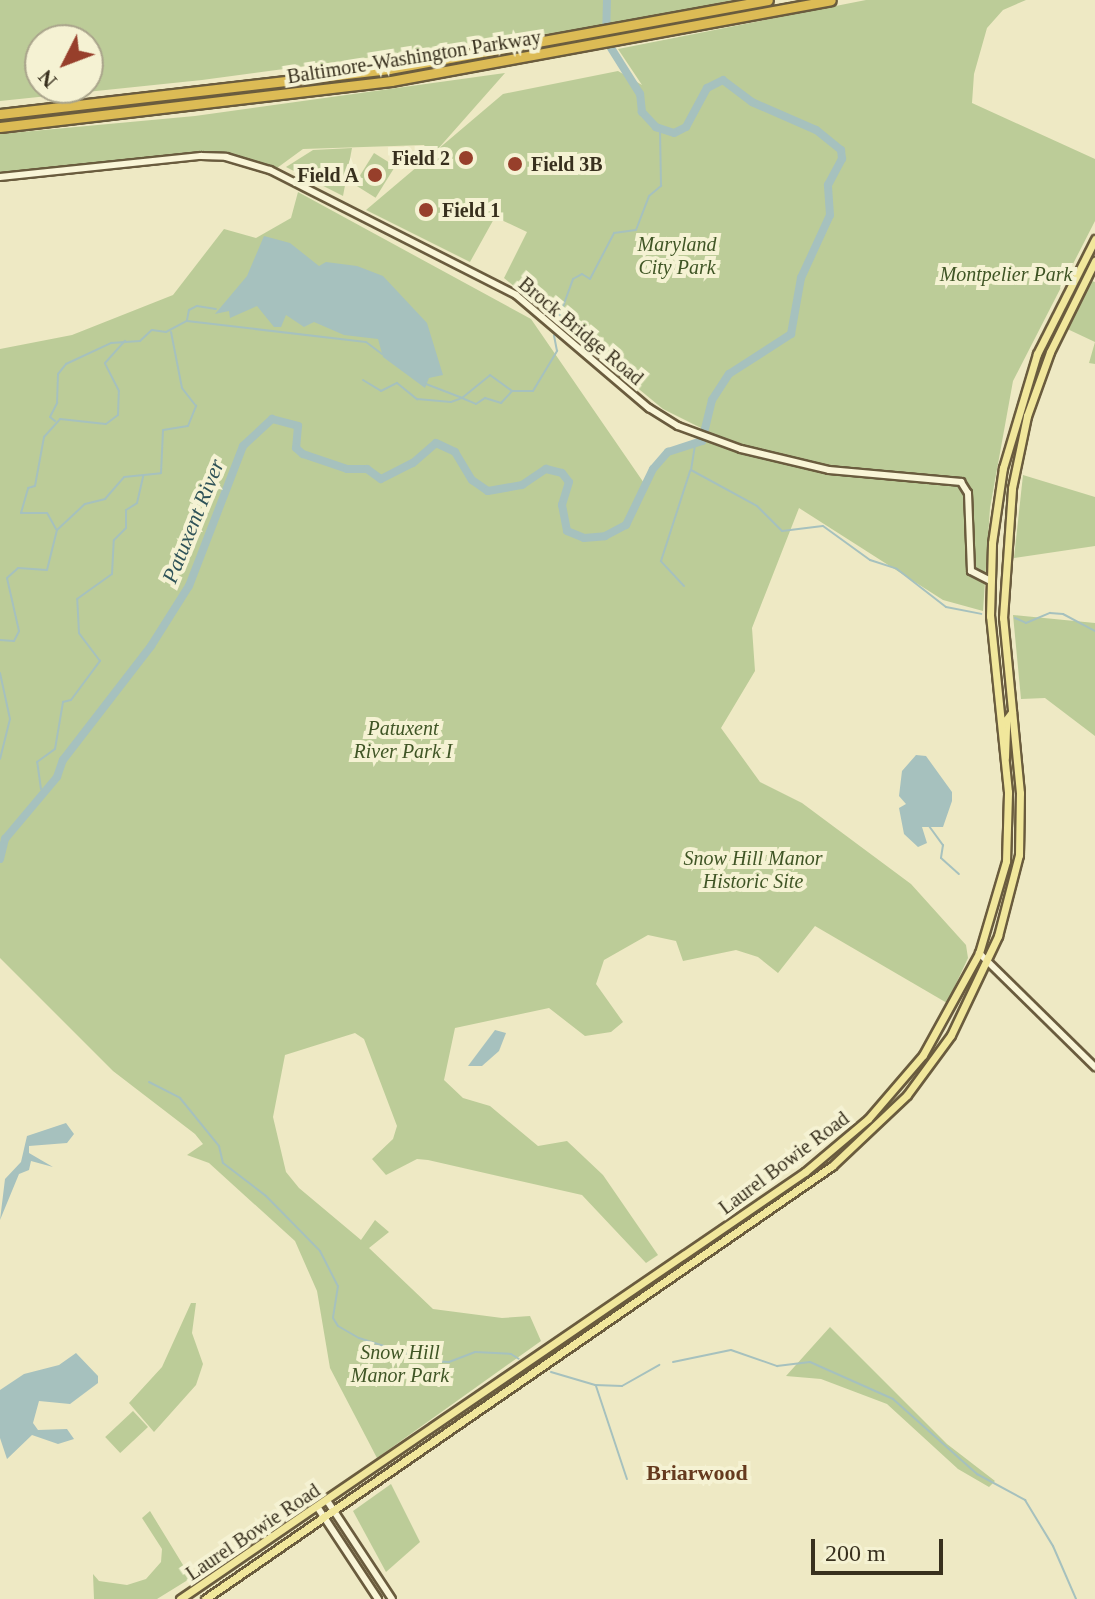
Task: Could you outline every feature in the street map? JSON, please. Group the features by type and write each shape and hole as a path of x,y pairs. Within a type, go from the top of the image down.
{"highway":[{"name":"Baltimore-Washington Parkway","path":"0,127 254,101 569,44 639,26 768,0"},
{"name":"Baltimore-Washington Parkway","path":"0,114 266,86 569,44 642,37 831,0"}],"main road":[{"name":"Laurel Bowie Road","path":"180,1599 328,1502 840,1145 923,1055 979,953 1006,861 1005,757 991,581 1000,485 1020,404 1055,311 1095,239"},
{"name":"Laurel Bowie Road","path":"205,1599 832,1166 916,1084 951,1035 987,962 1007,912 1019,855 1021,803 1003,618 1012,488 1027,416 1050,352 1095,261"},
{"path":"1005,757 1006,720 1012,712"}],"street":[{"name":"Brock Bridge Road","path":"0,177 201,156 257,165 516,295 649,408 699,435 829,470 965,485 973,537 971,571 991,581"},
{"path":"979,953 1095,1067"},
{"path":"328,1502 392,1599"},
{"path":"318,1508 378,1599"}],"green space":[{"path":"0,0 733,0 613,25 104,90 104,24 24,24 24,99 0,101"},
{"path":"866,0 1026,0 1003,10 987,28 974,74 972,103 1095,159 1095,221 1013,381 990,508 983,611 943,600 799,508 752,628 755,671 721,728 760,782 802,803 911,884 966,945 968,958 947,1003 815,926 778,973 758,957 736,950 683,961 676,941 648,935 604,960 596,984 623,1022 611,1032 585,1036 549,1008 455,1028 444,1080 463,1098 490,1106 538,1146 567,1141 603,1175 658,1255 646,1263 582,1195 428,1160 417,1159 386,1175 372,1159 393,1139 397,1126 364,1039 355,1033 285,1055 273,1117 286,1172 299,1188 361,1240 375,1220 389,1232 369,1248 433,1309 502,1318 530,1316 541,1341 377,1458 330,1368 317,1291 295,1241 209,1163 187,1155 203,1144 195,1134 113,1071 0,958 0,349 72,335 173,295 224,229 256,238 291,218 298,192 531,319 646,486 668,452 682,444 699,443 707,431 663,409 504,278 527,232 495,217 470,262 366,210 431,155 424,145 303,149 277,168 211,151 0,172 0,134 195,116 505,73 437,150 503,94 618,71 642,85 618,49"},
{"path":"352,148 343,196 286,167 313,150"},
{"name":"Field A","path":"374,153 395,166 376,198 354,184"},
{"path":"1084,279 1095,282 1095,342 1061,326"},
{"path":"1095,342 1095,364 1089,363"},
{"path":"1023,475 1095,497 1095,546 1014,558"},
{"path":"1013,615 1095,623 1095,736 1045,698 1021,699"},
{"path":"191,1303 196,1303 192,1333 203,1364 196,1385 154,1432 129,1403 162,1367"},
{"path":"830,1327 947,1444 995,1481 989,1487 958,1469 887,1404 821,1379 786,1376"},
{"path":"133,1411 148,1427 120,1453 105,1437"},
{"path":"391,1484 420,1542 386,1572 353,1511"},
{"path":"150,1511 191,1578 157,1599 94,1599 93,1574 99,1581 127,1585 146,1579 161,1562 162,1549 142,1518"}],"water":[{"path":"264,236 290,243 319,266 326,262 357,266 383,276 427,323 443,375 429,378 425,388 383,357 378,339 344,335 314,322 304,327 286,315 281,327 274,327 257,306 230,318 229,311 215,314 247,276"},
{"path":"916,755 926,756 952,792 943,827 922,827 927,843 918,847 904,834 899,808 906,804 899,796 902,771"},
{"path":"495,1030 506,1033 499,1051 482,1066 468,1066"},
{"path":"66,1123 74,1134 67,1143 29,1146 29,1153 53,1167 31,1161 29,1170 19,1174 0,1220 5,1179 21,1162 27,1136"},
{"path":"76,1353 98,1376 98,1383 70,1404 39,1401 33,1423 38,1430 67,1429 74,1439 58,1444 32,1435 7,1459 0,1438 0,1390 24,1374 59,1365"}],"waterway":[{"name":"Patuxent River","path":"0,859 5,839 57,777 63,760 151,646 189,586 243,446 272,419 298,426 296,448 303,454 347,469 367,469 381,479 413,463 436,443 455,452 472,480 488,491 522,485 546,469 562,473 569,482 562,505 567,531 584,538 605,536 626,525 653,469 668,452 702,441 712,400 729,374 791,334 801,278 830,215 828,185 842,159 841,150 816,130 752,102 723,80 707,88 686,127 674,133 656,127 642,112 640,94 606,40 607,0"},
{"path":"557,323 573,279 582,274 590,279 614,233 636,230 649,196 661,186 660,130"},
{"path":"187,320 189,310 197,306 216,309"},
{"path":"55,421 50,417 57,403 58,374 66,364 111,343 140,341 152,330 166,332 187,321 366,342 382,354"},
{"path":"0,640 14,641 19,631 7,578 18,568 47,570 57,530 85,504 105,499 124,477 161,473 163,430 188,426 196,406 182,388 171,332"},
{"path":"363,380 381,391 397,383 417,399 451,402 462,398 476,404 485,398 501,403 512,391 533,391 557,351 554,335"},
{"path":"56,529 47,513 21,513 28,488 35,486 44,437 60,419 106,424 118,415 119,391 105,363 125,341"},
{"path":"426,384 462,398 490,375 512,391"},
{"path":"695,445 691,470 757,506 782,531 823,526 870,560 897,569 946,607 981,614"},
{"path":"684,586 661,561 690,471"},
{"path":"41,789 37,762 55,749 63,702 71,700 100,661 79,633 77,599 112,574 114,540 126,528 126,510 137,503 143,476"},
{"path":"1015,618 1026,623 1050,613 1063,614 1095,631"},
{"path":"0,673 10,719 0,759"},
{"path":"929,826 943,845 941,858 959,874"},
{"path":"149,1082 180,1098 219,1146 223,1163 266,1196 320,1251 338,1286 333,1318 338,1326 359,1338 430,1361 449,1362 475,1352 511,1354 519,1359"},
{"path":"673,1362 731,1350 777,1366 810,1362 893,1399 977,1474 1025,1500 1053,1546 1076,1599"},
{"path":"551,1372 595,1385 622,1386 659,1365"},
{"path":"596,1386 627,1479"}],"place":[{"name":"Field 2","path":"466,158"},
{"name":"Field 3B","path":"515,164"},
{"name":"Field A","path":"375,175"},
{"name":"Field 1","path":"426,210"}],"district":[{"name":"Briarwood","path":"697,1473"}],"park label":[{"name":"Maryland City Park","path":"677,256"},
{"name":"Montpelier Park","path":"1006,274"},
{"name":"Patuxent River Park I","path":"403,740"},
{"name":"Snow Hill Manor Historic Site","path":"753,870"},
{"name":"Snow Hill Manor Park","path":"400,1364"}]}
